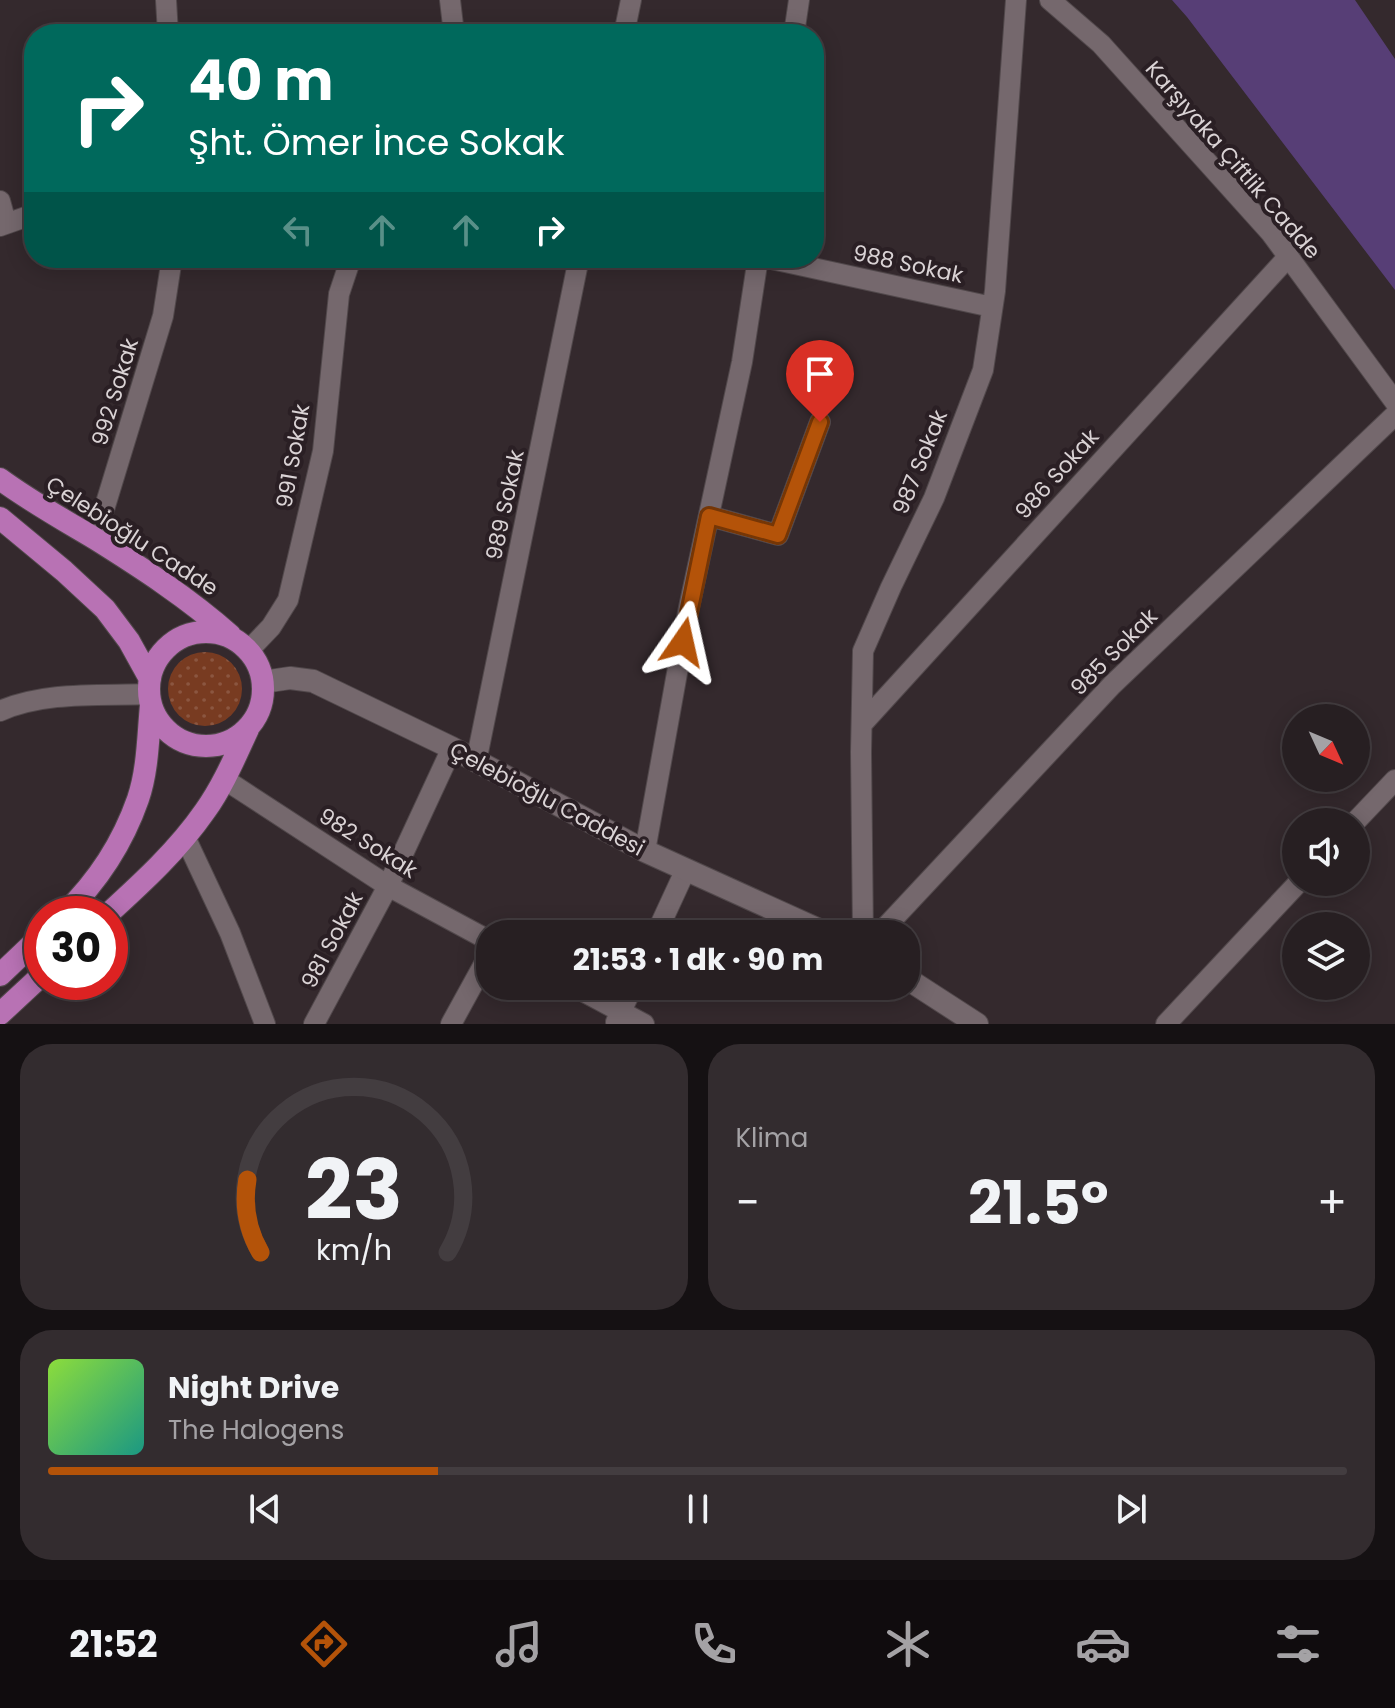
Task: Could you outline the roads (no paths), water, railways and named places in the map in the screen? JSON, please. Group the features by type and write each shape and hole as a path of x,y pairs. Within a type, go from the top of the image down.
{"highway":[{"name":"Çelebioğlu Cadde","path":"0,479 177,592 241,644"},
{"path":"0,518 105,609 129,641 156,717 167,731 183,741 200,746 219,745 236,738 249,727"},
{"path":"80,896 100,874 138,797 156,662 166,648 181,638 198,632 215,632 241,644 259,666 263,698 258,714 206,809 154,872 128,896"},
{"path":"0,975 24,952"},
{"path":"0,1014 24,992"}],"main road":[{"name":"Çelebioğlu Caddesi","path":"263,682 290,678 313,681 452,748 645,851 797,920"},
{"path":"920,987 977,1024"}],"street":[{"path":"166,0 167,24"},
{"path":"450,0 453,24"},
{"path":"626,24 631,0"},
{"path":"795,24 799,0"},
{"name":"987 Sokak","path":"863,920 863,651 934,498 983,370 992,307 1016,0"},
{"name":"Karşıyaka Çiftlik Cadde","path":"1050,0 1101,44 1271,233 1395,402"},
{"path":"0,201 3,224 24,217"},
{"name":"986 Sokak","path":"862,724 1288,257"},
{"name":"992 Sokak","path":"95,539 163,316 170,268"},
{"name":"991 Sokak","path":"241,644 271,627 288,600 323,451 339,294 348,268"},
{"name":"989 Sokak","path":"476,762 577,268"},
{"path":"645,851 688,612 742,362 756,268"},
{"name":"988 Sokak","path":"813,268 992,307"},
{"name":"985 Sokak","path":"892,920 1112,685 1395,415"},
{"path":"709,516 778,535 820,422"},
{"path":"0,711 18,703 43,699 150,693"},
{"name":"981 Sokak","path":"314,1024 388,886 452,748"},
{"name":"982 Sokak","path":"224,779 388,886 476,933"},
{"path":"1368,808 1395,780"},
{"path":"185,837 230,933 265,1024"},
{"path":"662,920 686,869"},
{"path":"1166,1024 1286,896"},
{"path":"451,1024 476,978"},
{"path":"593,1000 618,1018 644,1024"}]}
